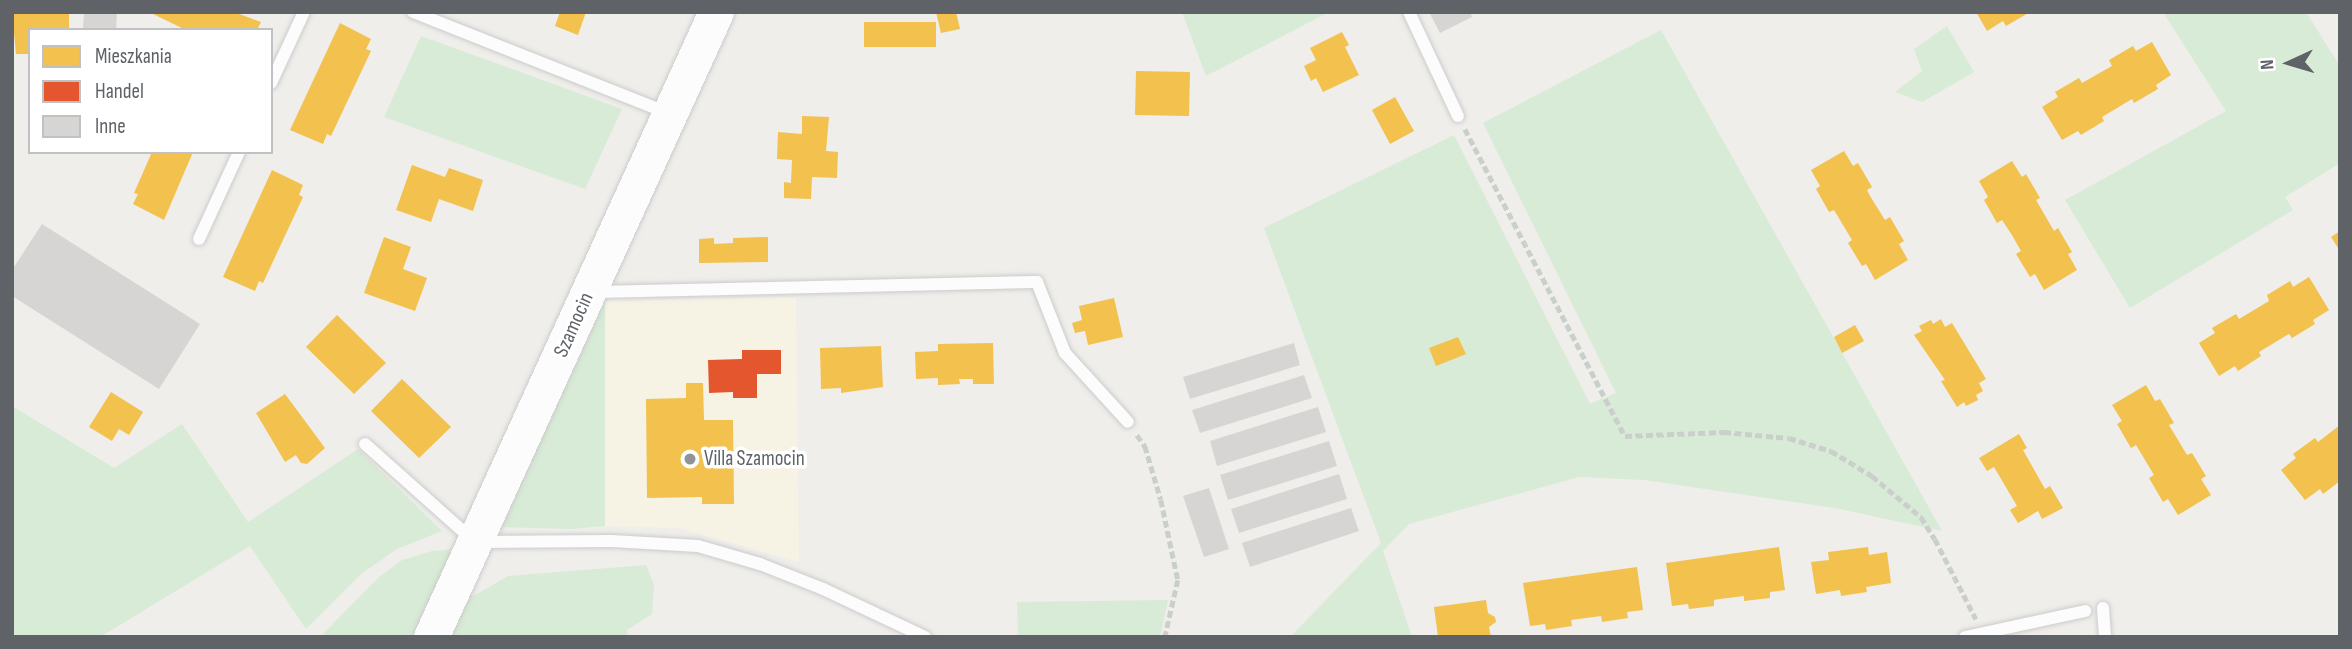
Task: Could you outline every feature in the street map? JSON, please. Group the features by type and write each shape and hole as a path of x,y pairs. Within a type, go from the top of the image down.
{"street":[{"name":"Szamocin","path":"430,637 716,12"}],"lane":[{"path":"273,79 304,12"},
{"path":"413,12 668,113"},
{"path":"1409,12 1458,116"},
{"path":"199,239 238,154"},
{"path":"588,292 1037,282 1065,353 1128,422"},
{"path":"365,444 475,542 612,541 698,546 760,564 811,584 925,637"},
{"path":"2103,608 2105,637"},
{"path":"1965,637 2085,611"}],"path":[{"path":"1458,116 1625,436 1724,432 1789,438 1831,451 1872,476 1921,517 1936,539 1984,634"},
{"path":"1128,422 1145,446 1161,500 1178,580 1165,637"}],"shaded area":[{"path":"796,297 799,562 680,528 605,526 605,301"}],"green space":[{"path":"1182,12 1329,12 1206,76"},
{"path":"2163,12 2306,12 2340,66 2340,163 2285,197 2293,210 2130,308 2065,200 2226,111"},
{"path":"1947,26 1974,72 1922,102 1895,92 1922,71 1914,49"},
{"path":"1661,30 1942,531 1835,508 1644,480 1579,477 1409,524 1383,551 1412,637 1290,637 1381,543 1264,228 1454,135 1590,404 1616,393 1483,123"},
{"path":"421,36 622,109 585,189 384,117"},
{"path":"605,301 605,526 572,529 501,527"},
{"path":"12,406 114,468 182,424 248,522 358,449 442,531 397,549 361,574 306,629 250,546 100,637 12,637"},
{"path":"456,549 413,637 320,637 378,578 402,560 432,551"},
{"path":"646,565 654,585 652,614 627,630 628,637 443,637 458,599 477,594 508,576"},
{"path":"1168,600 1160,637 1018,637 1017,602"}],"building: Mieszkania":[{"path":"12,12 69,12 69,28 28,28 28,54 16,54"},
{"path":"149,12 234,12 261,22 258,28 182,28"},
{"path":"560,12 586,12 578,35 555,26"},
{"path":"936,12 956,12 960,29 941,33"},
{"path":"1976,12 2030,12 2006,26 2003,21 1987,31"},
{"path":"864,22 936,22 936,47 864,47"},
{"path":"340,23 371,39 366,49 371,51 331,136 327,134 323,144 290,130"},
{"path":"1342,32 1349,45 1345,47 1359,75 1323,92 1316,78 1311,81 1304,66 1316,60 1310,48"},
{"path":"2152,42 2171,75 2156,85 2158,89 2134,103 2132,99 2102,117 2104,121 2081,135 2078,131 2062,140 2042,107 2058,97 2055,92 2079,78 2082,83 2112,66 2109,60 2133,46 2136,51"},
{"path":"1136,71 1190,72 1189,116 1135,115"},
{"path":"1395,97 1414,131 1390,144 1372,110"},
{"path":"802,116 829,117 826,151 838,152 837,178 812,177 811,199 784,198 784,182 791,183 792,160 777,159 778,132 802,134"},
{"path":"1844,151 1853,166 1858,163 1872,187 1867,190 1870,196 1885,220 1890,217 1904,241 1899,244 1908,260 1875,280 1866,264 1862,266 1848,243 1852,240 1834,210 1829,212 1816,189 1820,186 1811,170"},
{"path":"151,154 192,154 164,220 133,204 138,194 134,193"},
{"path":"2012,161 2022,177 2026,174 2040,198 2036,200 2054,231 2058,228 2072,252 2068,254 2077,270 2044,290 2035,274 2030,277 2016,254 2021,251 2002,220 1997,223 1984,200 1988,197 1979,181"},
{"path":"412,165 445,177 449,168 483,180 473,211 439,199 431,222 396,210"},
{"path":"272,170 303,185 299,195 303,197 263,283 259,281 255,291 223,277"},
{"path":"2340,231 2340,251 2331,237"},
{"path":"384,237 411,247 403,269 427,278 415,311 364,293"},
{"path":"768,237 768,262 699,263 699,239 714,238 714,244 733,243 733,238"},
{"path":"2309,277 2329,310 2313,320 2315,324 2292,338 2289,334 2259,352 2261,356 2238,371 2235,366 2219,376 2199,343 2215,333 2212,328 2236,314 2239,319 2269,301 2267,295 2290,281 2293,287"},
{"path":"1114,298 1123,337 1088,345 1085,331 1075,333 1072,323 1082,320 1079,306"},
{"path":"337,315 386,363 354,394 306,347"},
{"path":"1941,319 1945,327 1952,323 1986,379 1979,383 1983,391 1976,395 1978,400 1966,406 1964,402 1957,407 1941,381 1945,380 1914,335 1922,331 1919,326 1931,320 1933,324"},
{"path":"1855,325 1864,341 1842,353 1834,337"},
{"path":"1458,337 1466,354 1436,366 1429,348"},
{"path":"993,343 994,384 973,384 973,379 959,379 960,384 938,385 938,378 916,379 915,352 938,351 938,344"},
{"path":"881,346 883,387 841,393 841,388 821,389 820,348"},
{"path":"402,379 451,427 419,458 371,411"},
{"name":"Villa Szamocin","path":"686,383 703,383 704,420 733,420 734,504 702,504 702,497 647,498 646,399 686,398"},
{"path":"2146,385 2155,401 2160,399 2174,423 2169,425 2187,455 2192,453 2206,476 2201,479 2211,495 2178,515 2168,499 2163,502 2149,478 2154,475 2136,445 2131,448 2117,424 2122,421 2112,405"},
{"path":"111,392 143,412 129,435 119,429 112,441 89,427"},
{"path":"285,394 325,448 307,464 301,463 296,455 285,462 256,413"},
{"path":"2340,425 2340,481 2323,494 2320,489 2305,500 2281,470 2296,458 2293,454 2315,438 2318,442"},
{"path":"2019,434 2027,448 2023,450 2045,489 2050,486 2063,508 2042,519 2038,511 2018,523 2010,510 2017,506 1994,467 1987,471 1979,458"},
{"path":"1779,547 1785,590 1770,592 1770,598 1744,601 1744,596 1714,600 1714,606 1689,609 1688,604 1672,606 1666,563"},
{"path":"1868,547 1869,555 1887,552 1891,583 1866,587 1867,592 1841,596 1840,590 1816,594 1811,562 1829,560 1828,552"},
{"path":"1637,567 1643,610 1627,612 1628,618 1602,622 1601,616 1571,620 1572,626 1546,630 1545,624 1530,626 1523,583"},
{"path":"1486,600 1488,613 1495,617 1496,622 1489,627 1491,637 1438,637 1434,607"}],"building: Handel":[{"path":"742,350 781,350 781,374 757,374 757,398 733,398 733,392 709,393 708,360 742,359"}],"building: Inne":[{"path":"84,12 117,12 116,28 83,28"},
{"path":"1429,12 1470,12 1472,17 1440,33"},
{"path":"42,224 200,324 159,389 12,296 12,270"},
{"path":"1294,343 1300,365 1190,399 1183,377"},
{"path":"1304,375 1312,398 1200,433 1192,410"},
{"path":"1318,407 1326,432 1217,466 1210,441"},
{"path":"1329,441 1337,466 1228,500 1220,475"},
{"path":"1339,474 1347,499 1239,533 1231,509"},
{"path":"1209,488 1229,549 1204,557 1183,496"},
{"path":"1351,508 1359,531 1250,567 1242,543"}],"place":[{"name":"Villa Szamocin","path":"690,459"}]}
